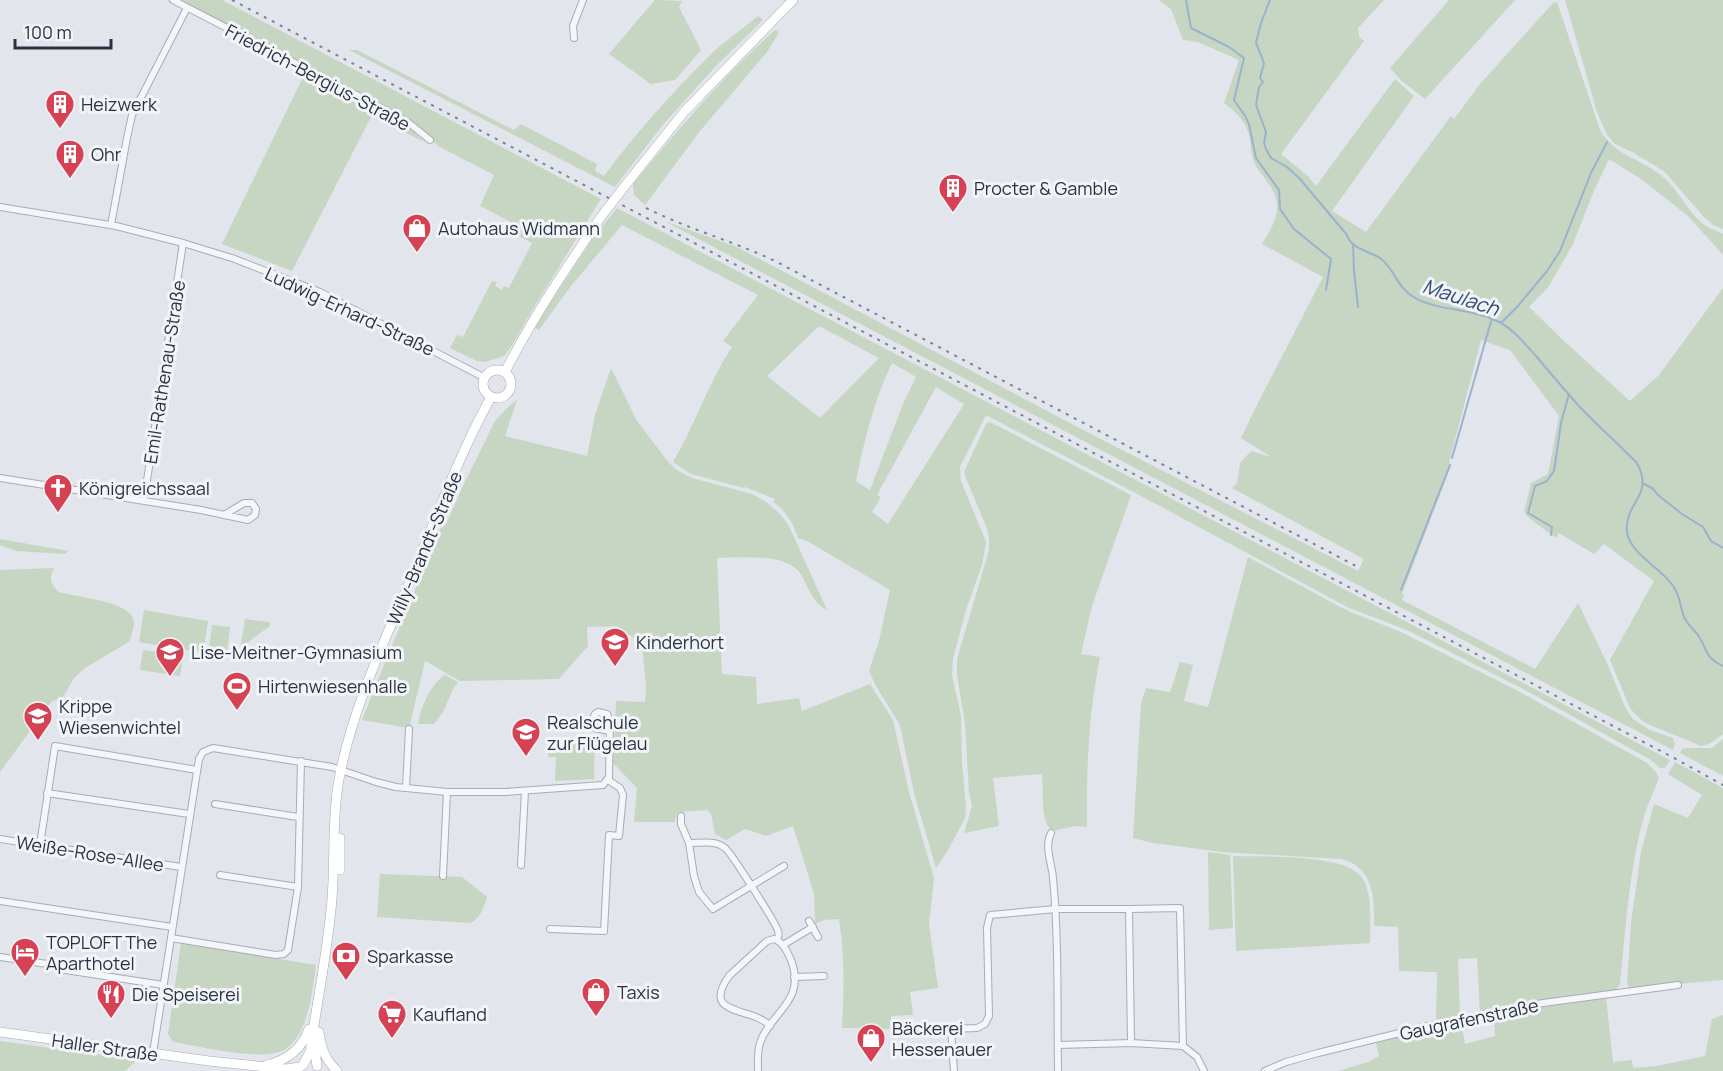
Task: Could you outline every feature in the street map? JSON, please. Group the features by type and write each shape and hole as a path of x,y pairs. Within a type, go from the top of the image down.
{"main road":[{"path":"504,372 569,263 603,214 684,112 793,0"},
{"path":"496,370 504,372 510,379 511,389 500,398 491,397 485,390 485,378 496,370"},
{"name":"Willy-Brandt-Straße","path":"300,1068 310,1052 331,916 334,816 350,731 370,676 441,504 491,397"},
{"name":"Willy-Brandt-Straße","path":"319,1068 316,1053 337,913 341,770"},
{"path":"261,1068 284,1059 299,1047 308,1032 317,1007"},
{"name":"Haller Straße","path":"0,1032 261,1068"},
{"path":"319,1032 321,1048 327,1061 337,1071"},
{"name":"Haller Straße","path":"209,1061 226,1065 286,1069 300,1068 310,1063 319,1068"},
{"path":"226,1065 242,1071"}],"street":[{"name":"Friedrich-Bergius-Straße","path":"173,0 391,113 409,123 430,141"},
{"path":"574,38 573,26 583,0"},
{"path":"111,225 132,115 187,8"},
{"name":"Ludwig-Erhard-Straße","path":"0,207 111,225 232,258 312,288 485,378"},
{"name":"Emil-Rathenau-Straße","path":"144,500 183,243"},
{"path":"0,478 144,500 249,520 255,515 256,509 252,503 244,502 224,514"},
{"path":"406,788 409,729"},
{"path":"608,780 610,731"},
{"path":"40,845 55,746 197,770"},
{"path":"153,1053 189,814 200,755 207,749 301,761 341,770 376,782 447,792 525,791 600,785 608,780"},
{"path":"171,938 276,955 284,954 288,950 298,887 301,761"},
{"path":"550,929 604,932 609,835 619,836 623,795 620,788 608,780"},
{"path":"521,866 525,791"},
{"path":"443,876 447,792"},
{"path":"47,793 189,814"},
{"path":"215,804 298,817"},
{"path":"681,816 681,824 689,843 699,892 713,909 784,866"},
{"path":"1051,833 1048,839 1048,850 1053,868 1056,909 1058,1071"},
{"name":"Weiße-Rose-Allee","path":"0,839 181,867"},
{"path":"689,843 717,843 727,849 778,928 780,942 791,962 794,977 789,1001 760,1043 758,1071"},
{"path":"220,875 298,887"},
{"path":"0,901 172,927"},
{"path":"954,1071 951,1029 977,1028 985,1024 989,1016 987,928 990,915 1056,909 1180,908 1183,1046"},
{"path":"1129,909 1131,1043"},
{"path":"770,1026 753,1015 725,1007 720,996 725,981 770,939 780,942 811,924 818,937"},
{"path":"0,957 163,986"},
{"path":"794,977 824,976"},
{"name":"Gaugrafenstraße","path":"1265,1071 1318,1053 1432,1025 1542,1003 1678,985"},
{"path":"1058,1045 1131,1043 1183,1046 1197,1057 1204,1071"}],"green space":[{"path":"180,0 222,0 601,199 504,356 485,362 477,361 450,348 457,335 463,337 492,281 497,282 495,286 502,290 504,286 509,288 532,243 513,233 517,225 480,206 494,175 438,146 425,133 327,76"},
{"path":"655,0 682,1 679,7 701,50 675,80 651,84 609,54"},
{"path":"1159,0 1384,0 1358,28 1359,37 1364,41 1281,154 1308,176 1316,186 1395,79 1414,96 1332,211 1366,232 1451,116 1454,119 1480,84 1553,3 1557,2 1600,130 1621,152 1663,177 1702,223 1723,234 1723,255 1688,216 1641,179 1609,159 1573,244 1549,286 1529,307 1630,401 1659,375 1723,288 1723,734 1701,746 1644,722 1630,708 1610,660 1654,581 1604,544 1594,554 1559,533 1556,538 1524,512 1531,483 1548,474 1559,416 1510,350 1481,340 1449,463 1451,466 1402,594 1404,595 1402,600 1535,669 1578,603 1626,709 1633,719 1650,730 1673,738 1675,744 1673,750 664,221 737,247 1087,432 1358,571 1364,559 1232,488 1237,483 1240,463 1251,451 1271,457 1241,438 1323,277 1262,244 1276,216 1276,199 1272,188 1254,162 1249,133 1244,123 1224,103 1239,60 1198,42 1183,40 1171,9"},
{"path":"1449,0 1515,0 1425,99 1390,68"},
{"path":"1565,0 1723,0 1723,229 1713,225 1704,217 1665,172 1615,144 1607,135 1597,112"},
{"path":"758,16 763,20 715,67 662,126 615,187 349,50 357,50 514,130 521,124 597,164 595,171 604,176 641,130 694,71 720,46"},
{"path":"775,30 779,32 767,52 700,131 645,205 634,195 633,184 719,85"},
{"path":"305,73 410,128 424,142 372,115 292,271 222,244"},
{"path":"617,208 1670,760 1665,768 1660,768 1651,760 1529,692 1409,631 1347,607 988,416 985,417 960,467 961,481 986,542 982,565 966,610 953,659 952,675 961,716 965,818 936,868 914,793 900,725 869,671 879,641 890,590 809,542 798,538 789,518 773,502 775,499 745,487 691,474 673,462 732,347 723,341 758,295 622,225 571,286 539,330 534,327 593,238","holes":["819,326 879,358 820,418 767,376","892,363 916,377 903,404 870,490 856,481 862,451 880,391","936,387 964,404 888,524 872,512 881,497 877,495"]},
{"path":"611,368 637,421 677,470 692,478 752,494 765,501 781,515 789,526 827,610 815,600 796,568 787,563 751,557 717,558 722,674 756,677 757,704 799,698 802,711 870,684 893,720 909,792 934,878 929,924 938,988 910,992 913,1015 891,1016 891,1029 842,1028 844,974 839,919 824,920 815,924 814,894 793,826 766,836 745,829 726,840 715,834 711,814 707,810 677,812 675,822 634,822 637,788 613,763 616,701 645,702 646,686 642,644 617,626 587,627 588,646 559,679 460,681 425,661 409,728 362,720 440,529 446,524 495,421 517,400 505,436 587,456 595,415"},
{"path":"990,422 1131,495 1092,606 1081,654 1100,657 1089,741 1087,827 1075,826 1053,831 1049,827 1044,813 1042,774 993,778 999,826 964,833 972,806 957,659 989,550 989,537 964,472 986,424"},
{"path":"0,539 68,551 65,554 16,551 0,545"},
{"path":"1248,557 1346,610 1401,632 1520,692 1647,763 1656,772 1659,778 1645,813 1635,855 1620,984 1616,990 1480,1013 1477,958 1458,959 1460,1017 1436,1021 1437,972 1399,971 1398,927 1374,926 1371,887 1364,873 1354,864 1341,859 1222,852 1153,843 1133,838 1141,704 1146,688 1170,692 1180,662 1193,665 1184,701 1208,707"},
{"path":"54,568 51,581 59,592 100,600 129,612 134,623 130,641 85,668 74,678 62,699 52,701 0,772 0,570"},
{"path":"144,610 208,621 203,653 139,642"},
{"path":"245,619 269,622 270,626 243,646 241,644"},
{"path":"212,625 230,627 227,652 209,650"},
{"path":"143,650 183,656 180,676 140,670"},
{"path":"445,675 458,682 443,712 434,724 418,724 427,697 435,684"},
{"path":"549,738 595,740 594,779 555,781 556,757 548,757"},
{"path":"1723,739 1723,776 1680,753 1686,748 1712,748"},
{"path":"1675,762 1723,788 1723,980 1631,989 1627,984 1631,923 1641,852 1654,804 1688,818 1702,795 1668,774"},
{"path":"1208,852 1230,855 1233,928 1209,930"},
{"path":"1233,856 1303,858 1341,865 1355,871 1363,879 1368,894 1370,943 1236,951"},
{"path":"380,874 462,877 487,897 479,916 470,923 377,917"},
{"path":"181,943 316,965 308,1012 293,1043 284,1050 274,1053 246,1054 173,1042 168,1034"},
{"path":"1606,997 1613,1062 1632,1060 1633,1068 1657,1066 1705,1056 1712,1019 1723,1015 1723,1071 1338,1071 1368,1062 1379,1056 1376,1043 1461,1021 1465,1044 1495,1036 1494,1015"},
{"path":"0,1041 132,1059 135,1062 125,1071 0,1071"}],"waterway":[{"path":"1186,0 1191,28 1229,47 1244,58 1234,100 1249,124 1256,158 1279,190 1280,209 1294,229 1331,259 1326,290"},
{"name":"Maulach","path":"1270,0 1256,43 1264,63 1260,78 1263,82 1259,87 1256,105 1266,132 1264,143 1271,158 1287,167 1300,179 1352,244 1385,262 1403,288 1412,296 1432,305 1485,316 1512,331 1578,405 1637,463 1643,484 1627,522 1630,540 1641,555 1671,583 1689,625 1698,635 1709,656 1723,666"},
{"path":"1502,322 1547,271 1560,251 1591,173 1607,142"},
{"path":"1353,245 1358,307"},
{"path":"1452,458 1492,318"},
{"path":"1551,535 1552,527 1528,513 1535,486 1547,481 1554,471 1561,423 1569,394"},
{"path":"1401,590 1450,465"},
{"path":"1644,484 1652,488 1682,514 1703,527 1711,541 1723,548"}],"railway":[{"path":"232,0 1723,785"},
{"path":"646,208 775,261 1356,566"}],"place":[{"name":"Heizwerk","path":"60,130"},
{"name":"Ohr","path":"70,180"},
{"name":"Procter & Gamble","path":"953,214"},
{"name":"Autohaus Widmann","path":"417,254"},
{"name":"Königreichssaal","path":"58,514"},
{"name":"Kinderhort","path":"615,668"},
{"name":"Lise-Meitner-Gymnasium","path":"170,678"},
{"name":"Hirtenwiesenhalle","path":"237,712"},
{"name":"Krippe Wiesenwichtel","path":"38,742"},
{"name":"Realschule zur Flügelau","path":"526,758"},
{"name":"TOPLOFT The Aparthotel","path":"25,978"},
{"name":"Sparkasse","path":"346,982"},
{"name":"Taxis","path":"596,1018"},
{"name":"Die Speiserei","path":"111,1020"},
{"name":"Kaufland","path":"392,1040"},
{"name":"Bäckerei Hessenauer","path":"871,1064"}]}
